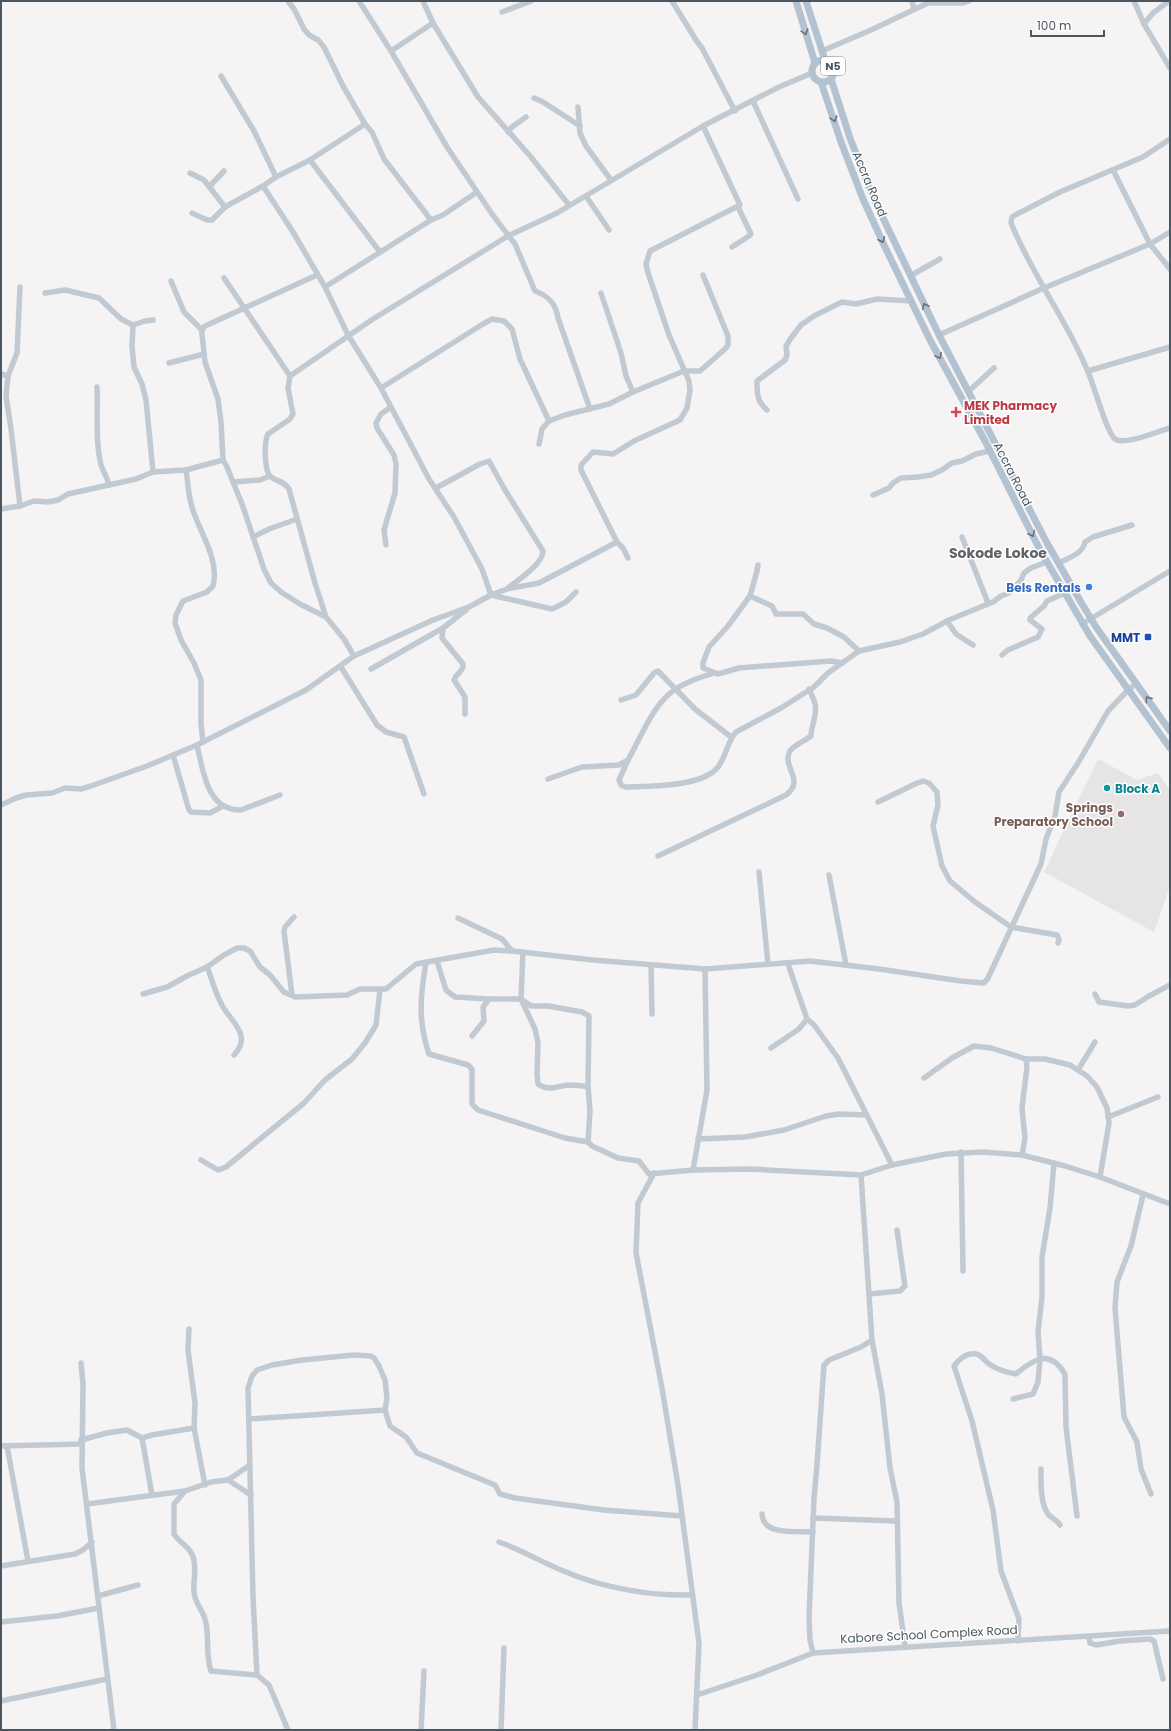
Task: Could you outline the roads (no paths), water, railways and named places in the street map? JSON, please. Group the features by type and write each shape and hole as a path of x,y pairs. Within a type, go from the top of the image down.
{"main road":[{"name":"N5","path":"796,1 815,63"},
{"name":"Accra Road","path":"806,1 825,60 830,63 833,68 831,79 850,138 872,195 939,335 1059,563 1090,618 1170,731"},
{"name":"N5","path":"812,73 812,68 815,63 825,60"},
{"name":"Accra Road","path":"812,73 814,78 821,82 841,142 864,199 911,301 1047,562 1082,624 1170,748"},
{"name":"N5","path":"821,82 831,79"}],"street":[{"path":"288,1 294,9 304,29 324,47 365,124 372,132 384,160 431,220"},
{"path":"359,1 391,51 447,148 515,244 535,291 546,296 553,302 590,409"},
{"path":"423,1 433,23 478,97 530,156 569,205"},
{"path":"502,12 531,1"},
{"path":"672,1 702,48 735,110"},
{"path":"912,1 914,9"},
{"path":"822,51 928,3 963,3 969,1"},
{"path":"1134,1 1144,24 1170,68"},
{"path":"1144,24 1154,13 1169,1"},
{"path":"391,51 433,23"},
{"path":"290,376 348,335 508,236 557,213 703,126 812,73"},
{"path":"221,76 254,131 276,177"},
{"path":"534,98 543,102 580,126"},
{"path":"753,101 798,199"},
{"path":"578,107 580,133 586,146 611,180"},
{"path":"508,132 512,127 526,117"},
{"path":"192,213 206,220 212,220 225,208 276,177 310,160 365,124"},
{"path":"703,126 738,200 740,205 738,207 751,234 732,247"},
{"path":"1170,139 1149,154 1060,192 1012,217 1011,223 1044,288 1072,334 1088,371 1108,431 1118,441 1129,441 1170,428"},
{"path":"310,160 380,252"},
{"path":"1113,170 1150,244 1170,270"},
{"path":"209,187 224,172"},
{"path":"190,173 204,180 225,208"},
{"path":"263,186 293,232 324,287 348,335 381,388 429,479 454,517 482,569 491,595"},
{"path":"324,287 431,220 443,215 477,192"},
{"path":"586,196 610,230"},
{"path":"628,558 623,548 617,542 581,470 581,465 594,452 613,454 634,441 680,420 687,408 690,390 689,381 669,335 652,287 646,264 647,259 650,251 738,207"},
{"path":"939,335 1044,288 1150,244 1170,232"},
{"path":"910,276 940,259"},
{"path":"202,330 205,326 244,307 317,275"},
{"path":"539,444 542,429 549,421 609,404 633,392 684,372 703,369 728,346 728,336 703,275"},
{"path":"224,278 290,376 288,388 293,414 266,437 265,452 270,476"},
{"path":"171,281 184,312 202,330 205,362 218,399 223,460 228,467 250,526 264,570 271,583 281,592 300,604 326,617"},
{"path":"20,287 17,353 8,376 6,396 12,429 20,506"},
{"path":"45,292 65,290 99,298 121,319 133,325 153,320"},
{"path":"601,293 621,353 626,376 633,392"},
{"path":"767,410 760,403 757,392 757,381 785,360 787,355 786,346 801,325 814,316 842,302 856,304 877,299 911,301"},
{"path":"381,388 492,319 504,321 512,329 520,359 549,421"},
{"path":"133,325 132,346 134,367 142,384 146,400 153,472"},
{"path":"1088,371 1170,347"},
{"path":"169,363 204,354"},
{"path":"969,391 994,368"},
{"path":"1,374 8,376"},
{"path":"97,387 99,446 102,466 109,485"},
{"path":"386,546 384,530 395,493 396,464 394,455 377,428 376,423 381,414 391,407"},
{"path":"873,495 888,488 893,482 901,478 918,477 931,474 942,470 952,463 962,461 976,454 990,451"},
{"path":"1,509 20,506 34,501 48,502 58,500 68,494 136,479 153,472 186,470 223,460"},
{"path":"436,488 480,464 489,461 505,490 543,551 543,556 539,562 507,589"},
{"path":"186,470 191,506 204,535 215,571 214,586 207,592 183,601 176,615 175,623 181,640 194,663 201,680 201,724 203,742"},
{"path":"233,482 260,480 270,476 286,484 326,617 354,656"},
{"path":"253,537 269,529 297,519"},
{"path":"1059,563 1084,549 1085,542 1093,537 1132,525"},
{"path":"962,537 988,603"},
{"path":"372,668 443,628 469,607 491,595 507,589 538,583 617,542"},
{"path":"714,673 689,681 668,695 652,717 628,760 619,780 621,785 626,787 679,784 701,778 717,769 731,737 736,732 781,708 809,689 842,662 860,651 900,642 923,634 947,621 1009,593 1021,580 1024,574 1031,568 1047,562"},
{"path":"758,565 750,596 706,653 702,665 703,668 718,674 739,668 802,662 842,662"},
{"path":"1082,624 1170,571"},
{"path":"491,595 552,609 566,602 576,592"},
{"path":"1002,655 1008,650 1038,637 1042,629 1030,620 1030,618 1044,606 1047,600 1064,593"},
{"path":"750,596 772,606 776,614 803,614 814,624 827,628 844,637 860,651"},
{"path":"1,806 16,798 26,795 52,793 65,788 81,789 91,786 197,745 306,690 341,667 354,656 446,614 469,607"},
{"path":"947,621 956,634 973,645"},
{"path":"443,628 442,638 463,664 462,671 455,677 454,680 465,697 465,714"},
{"path":"341,667 377,725 386,732 404,737 424,794"},
{"path":"621,700 636,695 656,671 660,673 675,690 707,719 731,737"},
{"path":"143,994 167,987 207,967 237,948 244,948 250,951 260,967 270,975 284,992 296,997 347,995 360,989 380,990 390,986 416,964 494,950 705,969 768,964 788,964 810,961 879,969 960,982 984,983 988,978 1041,864 1046,839 1055,816 1059,792 1078,763 1108,711 1129,689 1137,683"},
{"path":"658,856 715,830 786,795 793,790 794,784 788,762 790,750 811,736 811,727 815,714 815,704 809,689"},
{"path":"197,745 209,792 223,806 235,811 242,810 280,795"},
{"path":"173,755 189,810 191,812 210,812 223,806"},
{"path":"548,779 582,767 618,765 628,760"},
{"path":"878,802 923,781 929,783 937,792 938,805 933,826 942,866 950,881 975,902 1011,927 1056,935 1059,939 1058,943"},
{"path":"759,872 768,964"},
{"path":"829,875 846,965"},
{"path":"292,995 284,931 285,927 294,917"},
{"path":"458,918 502,939 512,951"},
{"path":"523,952 521,999 537,1036 538,1084 546,1088 568,1085 588,1086"},
{"path":"437,961 446,990 455,997 521,999 531,1006 548,1006 582,1012 589,1016 588,1086 590,1111 588,1142"},
{"path":"426,963 421,990 420,1010 425,1044 429,1054 468,1065 472,1069 472,1104 478,1110 565,1138 588,1142 592,1146 618,1158 639,1161 650,1174 693,1170 749,1169 861,1175 892,1165 960,1152 1022,1155 1100,1177 1170,1204"},
{"path":"788,964 807,1019 818,1030 838,1058 892,1165"},
{"path":"650,965 652,1014"},
{"path":"207,967 225,1012 238,1026 241,1034 240,1047 234,1055"},
{"path":"693,1170 707,1090 705,969"},
{"path":"1095,994 1100,1002 1128,1006 1135,1005 1148,996 1170,985"},
{"path":"201,1160 218,1170 231,1164 304,1103 325,1080 352,1059 376,1026 380,990"},
{"path":"472,1036 484,1021 483,1007 489,999"},
{"path":"771,1048 799,1029 807,1019"},
{"path":"1078,1070 1095,1042"},
{"path":"924,1078 952,1058 974,1046 991,1048 1026,1059 1045,1058 1057,1060 1070,1065 1087,1076 1097,1087 1107,1108 1109,1124 1100,1177"},
{"path":"1022,1155 1025,1138 1022,1108 1028,1066 1026,1059"},
{"path":"1108,1117 1158,1097"},
{"path":"698,1139 745,1137 784,1130 826,1116 839,1114 868,1115"},
{"path":"960,1152 963,1271"},
{"path":"1013,1398 1033,1394 1038,1382 1040,1359 1038,1332 1042,1297 1042,1256 1050,1208 1054,1163"},
{"path":"654,1174 638,1203 636,1253 662,1388 682,1516 691,1595 699,1643 695,1730"},
{"path":"861,1175 872,1340 882,1394 888,1455 897,1502 896,1521 898,1535 899,1603 905,1646"},
{"path":"1144,1195 1131,1246 1117,1282 1115,1308 1124,1417 1137,1442 1141,1469 1151,1494"},
{"path":"869,1294 900,1291 904,1286 897,1230"},
{"path":"189,1329 188,1350 195,1403 194,1428 205,1484"},
{"path":"813,1653 810,1640 809,1617 813,1518 824,1365 829,1360 861,1347 872,1340"},
{"path":"257,1675 253,1597 248,1388 252,1376 258,1370 302,1360 367,1354 374,1358 385,1380 387,1398 385,1410 390,1426 406,1437 417,1452 494,1485 500,1494 515,1498 604,1510 682,1516"},
{"path":"1018,1641 1019,1619 1001,1571 993,1510 972,1421 954,1366 960,1358 969,1355 979,1355 990,1365 1016,1374 1029,1363 1040,1359 1052,1359 1065,1374 1066,1427 1077,1516"},
{"path":"82,1363 82,1468 114,1730"},
{"path":"249,1418 385,1410"},
{"path":"28,1561 4,1446 81,1442 107,1432 127,1430 142,1438 194,1428"},
{"path":"142,1438 152,1495"},
{"path":"87,1504 186,1491 205,1484 228,1480 250,1464"},
{"path":"1041,1469 1041,1488 1044,1502 1048,1513 1060,1525"},
{"path":"228,1480 251,1495"},
{"path":"186,1491 174,1504 174,1534 176,1538 188,1547 194,1557 194,1592 196,1602 202,1611 206,1624 211,1671 257,1675 269,1685 288,1730"},
{"path":"762,1514 762,1521 766,1526 773,1529 813,1532"},
{"path":"813,1518 896,1521"},
{"path":"1,1566 76,1554 92,1542"},
{"path":"499,1542 518,1548 566,1573 622,1589 668,1595 691,1595"},
{"path":"98,1596 138,1585"},
{"path":"1,1622 57,1616 99,1608"},
{"name":"Kabore School Complex Road","path":"697,1695 756,1675 813,1653 905,1646 1089,1637 1170,1631"},
{"path":"1089,1637 1090,1643 1096,1645 1120,1641 1150,1639 1154,1641 1163,1679"},
{"path":"501,1730 504,1648"},
{"path":"422,1730 424,1671"},
{"path":"1,1701 107,1679"}],"place":[{"name":"MEK Pharmacy Limited","path":"956,412"},
{"name":"Bels Rentals","path":"1089,587"},
{"name":"MMT","path":"1148,637"},
{"name":"Block A","path":"1107,788"},
{"name":"Springs Preparatory School","path":"1121,814"}],"district":[{"name":"Sokode Lokoe","path":"998,553"}]}
